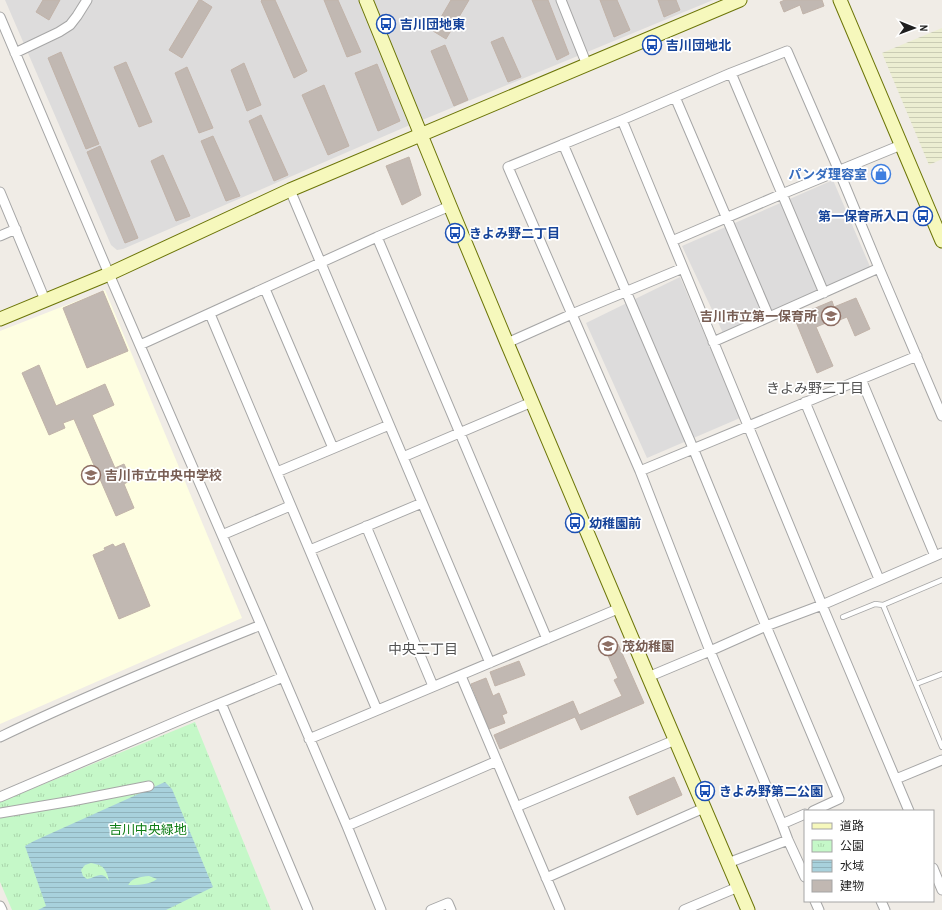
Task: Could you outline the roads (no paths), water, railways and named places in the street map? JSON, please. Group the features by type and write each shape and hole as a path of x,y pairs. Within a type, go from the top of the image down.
{"street":[{"path":"15,53 59,32 70,25 87,0"},
{"path":"366,0 507,343 748,910"},
{"path":"561,0 587,65"},
{"path":"0,319 109,274 290,190 740,0"},
{"path":"840,0 942,241"},
{"path":"0,17 347,826 379,909"},
{"path":"804,875 788,840 710,651 640,471 508,167 622,120 731,72 787,51 942,416"},
{"path":"731,72 824,293"},
{"path":"675,97 769,317"},
{"path":"622,120 822,605 909,810"},
{"path":"563,144 693,448 839,799 815,810"},
{"path":"672,241 901,145"},
{"path":"290,190 490,663"},
{"path":"0,192 45,300"},
{"path":"140,345 377,237 450,206"},
{"path":"0,236 16,229"},
{"path":"377,237 547,639"},
{"path":"507,343 683,268"},
{"path":"713,342 879,268"},
{"path":"265,288 333,448"},
{"path":"210,314 377,710"},
{"path":"640,471 917,356"},
{"path":"648,677 766,626 822,605 939,554 861,379"},
{"path":"403,457 532,402"},
{"path":"806,402 879,580"},
{"path":"277,472 389,425"},
{"path":"310,550 422,503"},
{"path":"222,535 290,506"},
{"path":"366,526 433,686"},
{"path":"309,739 620,608"},
{"path":"0,737 43,716 101,691 261,625"},
{"path":"461,676 560,910"},
{"path":"0,797 283,677"},
{"path":"221,703 308,910"},
{"path":"516,807 675,740"},
{"path":"896,779 942,760"},
{"path":"347,826 496,761"},
{"path":"0,813 149,786"},
{"path":"546,878 704,808"},
{"path":"782,824 804,814"},
{"path":"728,863 788,840"},
{"path":"934,870 942,890"},
{"path":"684,910 738,887"},
{"path":"431,910 448,903 451,910"},
{"path":"0,906 2,910"}],"lane":[{"path":"843,617 875,604 883,604 942,580"},
{"path":"883,604 942,747"},
{"path":"916,684 942,674"}],"water":[{"path":"165,782 172,789 213,887 166,910 38,910 46,906 25,846","holes":["91,863 103,867 109,881 101,875 87,879 83,876 81,870 85,865","149,876 157,879 147,884 128,885 134,879"]}],"place":[{"name":"吉川団地東","path":"386,24"},
{"name":"吉川団地北","path":"652,45"},
{"name":"パンダ理容室","path":"881,174"},
{"name":"第一保育所入口","path":"923,216"},
{"name":"きよみ野二丁目","path":"455,233"},
{"name":"吉川市立第一保育所","path":"831,316"},
{"name":"吉川市立中央中学校","path":"91,475"},
{"name":"幼稚園前","path":"575,523"},
{"name":"茂幼稚園","path":"608,646"},
{"name":"きよみ野第二公園","path":"705,791"}],"district":[{"name":"きよみ野二丁目","path":"815,388"},
{"name":"中央二丁目","path":"423,649"}],"park label":[{"name":"吉川中央緑地","path":"148,829"}]}
